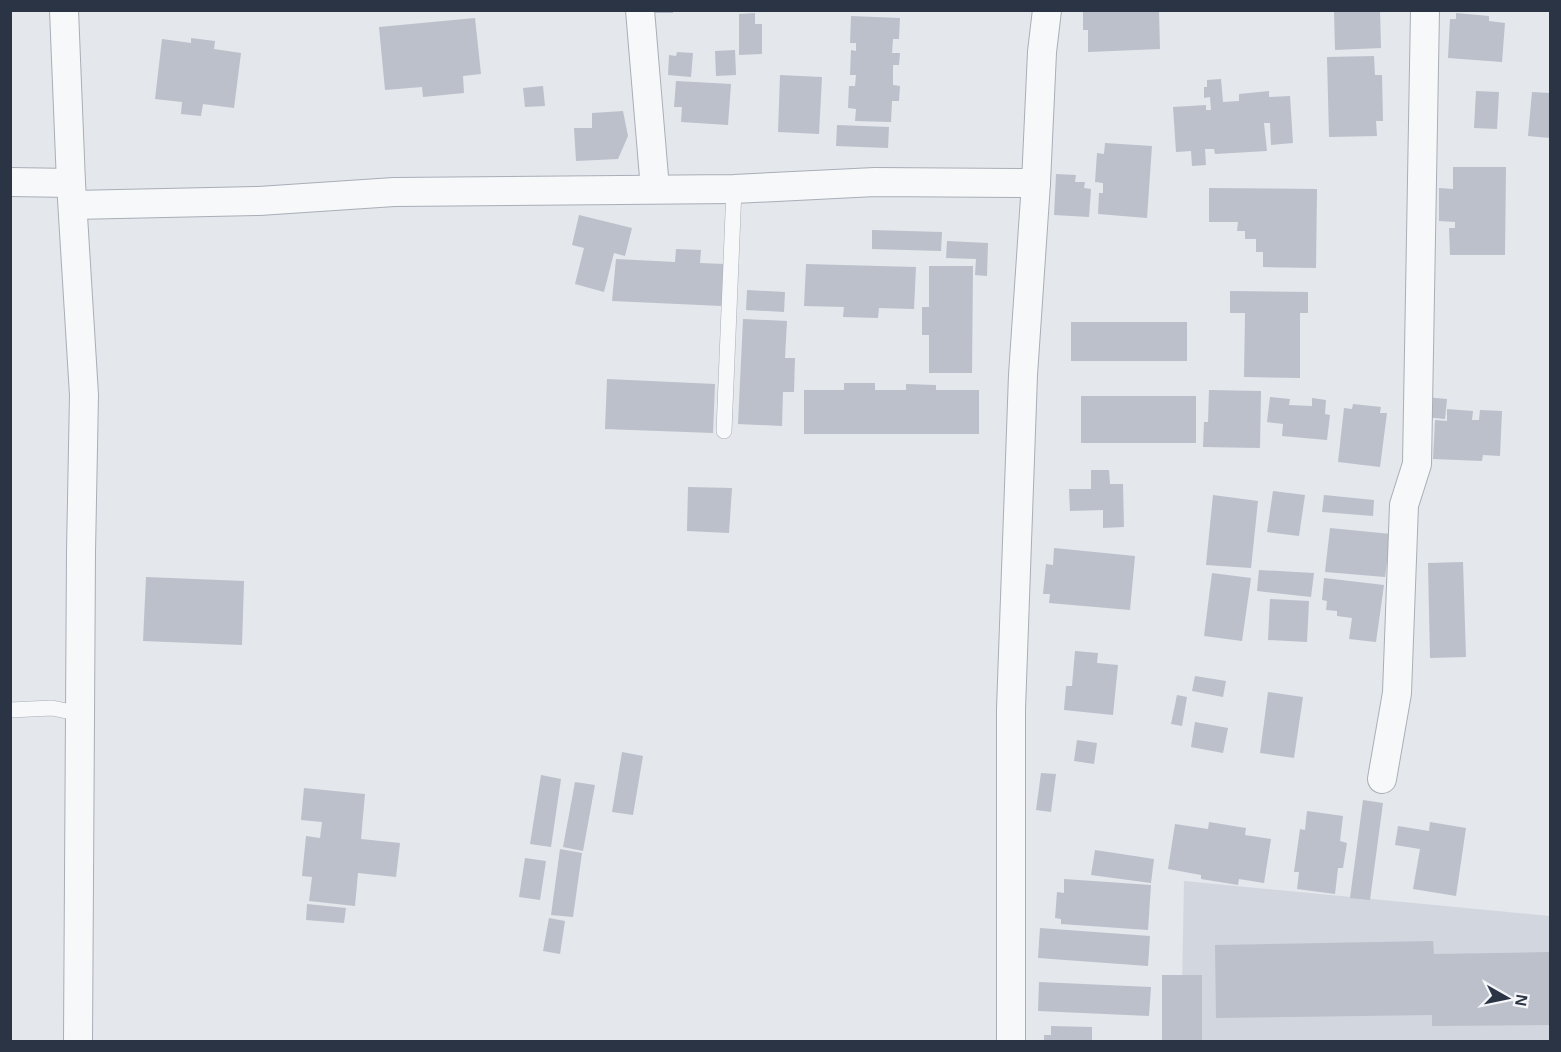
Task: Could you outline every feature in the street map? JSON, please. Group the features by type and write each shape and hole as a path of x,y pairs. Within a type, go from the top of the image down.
{"street":[{"path":"64,10 84,395 78,1041"},
{"path":"640,10 655,189"},
{"path":"1011,1041 1011,709 1023,375 1042,52 1047,10"},
{"path":"1382,779 1397,693 1404,505 1417,464 1425,10"},
{"path":"10,183 72,194 259,201 394,192 734,189 875,182 1036,183"}],"lane":[{"path":"724,431 734,189"},
{"path":"10,710 52,708 81,714"}],"shaded area":[{"path":"1184,881 1550,916 1550,1041 1181,1042"}],"building":[{"path":"654,10 673,10 673,13 654,13"},
{"path":"1083,10 1152,10 1152,12 1159,12 1160,49 1088,52 1088,30 1083,30"},
{"path":"1334,10 1380,10 1381,48 1335,50"},
{"path":"755,13 755,24 762,24 762,54 739,55 739,14"},
{"path":"1456,13 1489,16 1489,21 1505,23 1502,62 1448,58 1450,19 1456,19"},
{"path":"851,16 900,18 899,39 893,39 892,53 900,53 899,65 893,65 893,85 900,86 899,101 892,101 891,122 855,121 856,109 848,108 849,86 855,86 856,75 850,75 851,50 856,51 856,43 850,43"},
{"path":"475,18 481,74 463,76 464,93 423,97 422,87 385,90 379,27"},
{"path":"191,38 215,41 214,49 241,53 234,108 203,104 201,116 181,114 182,102 155,99 162,39 191,43"},
{"path":"735,50 736,75 716,76 715,51"},
{"path":"677,52 693,53 691,77 668,75 669,55 676,56"},
{"path":"1374,56 1375,75 1382,75 1383,121 1376,121 1377,136 1329,137 1327,57"},
{"path":"780,75 822,77 819,134 778,132"},
{"path":"1221,79 1223,102 1239,101 1239,94 1269,91 1269,97 1290,96 1293,143 1271,145 1270,123 1264,123 1267,151 1215,154 1214,149 1205,149 1206,165 1192,166 1191,151 1176,152 1173,107 1206,105 1206,110 1211,110 1210,97 1204,98 1204,87 1207,87 1207,80"},
{"path":"676,81 731,84 728,125 681,122 682,107 674,107"},
{"path":"543,86 545,106 525,107 523,88"},
{"path":"1476,91 1499,92 1497,129 1474,128"},
{"path":"1532,92 1550,93 1550,138 1528,136"},
{"path":"623,111 628,136 618,159 576,161 574,128 592,128 592,113"},
{"path":"837,125 889,127 888,148 836,146"},
{"path":"1105,143 1152,146 1147,218 1098,214 1099,193 1103,193 1103,183 1095,182 1097,153 1104,154"},
{"path":"1453,167 1506,167 1505,255 1450,255 1449,228 1455,228 1455,222 1439,221 1439,188 1453,189"},
{"path":"1056,174 1076,175 1075,182 1085,182 1084,188 1091,189 1089,217 1054,215"},
{"path":"1209,188 1317,189 1316,268 1263,267 1263,252 1256,252 1256,239 1245,239 1245,231 1237,231 1238,222 1209,222"},
{"path":"579,215 632,228 625,256 614,253 604,292 575,284 584,248 572,245"},
{"path":"872,230 942,232 941,251 872,249"},
{"path":"947,241 988,243 987,276 975,275 976,259 946,258"},
{"path":"676,249 701,250 700,263 724,264 722,306 612,301 616,259 675,262"},
{"path":"806,264 916,267 914,309 879,308 878,318 843,317 844,307 804,306"},
{"path":"929,266 973,266 972,373 929,373 929,335 922,335 922,307 929,307"},
{"path":"747,290 785,292 784,312 746,310"},
{"path":"1230,291 1308,292 1308,313 1300,313 1300,378 1244,377 1245,313 1230,313"},
{"path":"743,319 787,321 785,358 795,358 794,392 783,392 782,426 738,424"},
{"path":"1071,322 1187,322 1187,361 1071,361"},
{"path":"607,379 715,384 713,433 605,429"},
{"path":"844,383 875,383 875,390 906,390 906,384 936,385 936,390 979,390 979,434 804,434 804,390 844,390"},
{"path":"1209,390 1261,391 1260,448 1203,447 1204,422 1208,422"},
{"path":"1081,396 1196,396 1196,443 1081,443"},
{"path":"1270,397 1290,399 1289,405 1312,406 1312,398 1326,400 1325,414 1330,415 1327,440 1282,436 1283,424 1267,422"},
{"path":"1425,397 1447,399 1445,419 1424,417"},
{"path":"1353,404 1381,407 1380,413 1387,413 1380,467 1338,462 1344,408 1352,409"},
{"path":"1447,409 1473,411 1472,420 1479,420 1480,410 1502,411 1500,456 1483,455 1482,461 1433,459 1435,420 1447,421"},
{"path":"1091,470 1109,470 1110,484 1123,484 1124,527 1103,528 1103,510 1070,511 1069,489 1091,489"},
{"path":"688,487 732,488 729,533 687,531"},
{"path":"1273,491 1305,495 1299,536 1267,532"},
{"path":"1213,495 1258,501 1251,568 1206,565"},
{"path":"1324,495 1374,500 1373,516 1322,512"},
{"path":"1330,528 1391,534 1385,577 1325,572"},
{"path":"1054,548 1135,556 1130,610 1049,603 1050,594 1043,594 1046,564 1053,565"},
{"path":"1463,562 1466,657 1430,658 1428,563"},
{"path":"1259,570 1314,573 1311,597 1257,591"},
{"path":"1212,573 1251,578 1242,641 1204,636"},
{"path":"146,577 244,581 242,645 143,641"},
{"path":"1324,578 1384,585 1376,642 1349,639 1352,618 1337,616 1337,611 1326,610 1327,601 1322,600"},
{"path":"1270,599 1309,601 1307,642 1268,640"},
{"path":"1075,651 1098,653 1097,663 1118,665 1113,715 1064,710 1066,686 1072,686"},
{"path":"1195,676 1226,681 1223,697 1192,691"},
{"path":"1268,692 1303,697 1294,758 1260,753"},
{"path":"1177,695 1187,697 1182,726 1171,724"},
{"path":"1195,722 1228,728 1223,753 1191,747"},
{"path":"1077,740 1097,743 1094,764 1074,761"},
{"path":"622,752 643,756 633,815 612,812"},
{"path":"1041,773 1056,774 1051,812 1036,810"},
{"path":"541,775 561,779 551,847 530,844"},
{"path":"575,782 595,785 583,851 563,847"},
{"path":"304,788 365,794 361,839 400,843 396,877 358,873 355,906 309,901 312,877 302,876 306,836 320,838 322,822 301,820"},
{"path":"1363,800 1383,803 1370,900 1350,898"},
{"path":"1307,811 1343,816 1340,841 1347,843 1343,868 1338,868 1335,894 1297,889 1299,872 1294,872 1300,829 1305,830"},
{"path":"1209,822 1246,828 1245,835 1271,839 1264,883 1239,879 1238,885 1201,879 1201,875 1168,869 1175,824 1208,829"},
{"path":"1430,822 1466,828 1456,896 1413,889 1420,849 1395,845 1398,826 1429,831"},
{"path":"560,849 582,853 573,917 551,915"},
{"path":"1095,850 1154,859 1151,883 1091,875"},
{"path":"525,858 546,861 540,900 519,897"},
{"path":"1064,879 1151,885 1148,930 1061,924 1061,919 1055,918 1057,892 1064,893"},
{"path":"307,904 346,908 344,923 306,920"},
{"path":"549,918 565,921 560,954 543,951"},
{"path":"1040,928 1150,936 1148,966 1038,958"},
{"path":"1433,941 1434,954 1550,952 1550,1025 1432,1026 1432,1015 1216,1018 1215,945"},
{"path":"1162,975 1202,975 1202,1042 1162,1042"},
{"path":"1039,982 1151,987 1149,1016 1038,1011"},
{"path":"1051,1026 1092,1027 1092,1042 1044,1042 1044,1035 1051,1035"}]}
